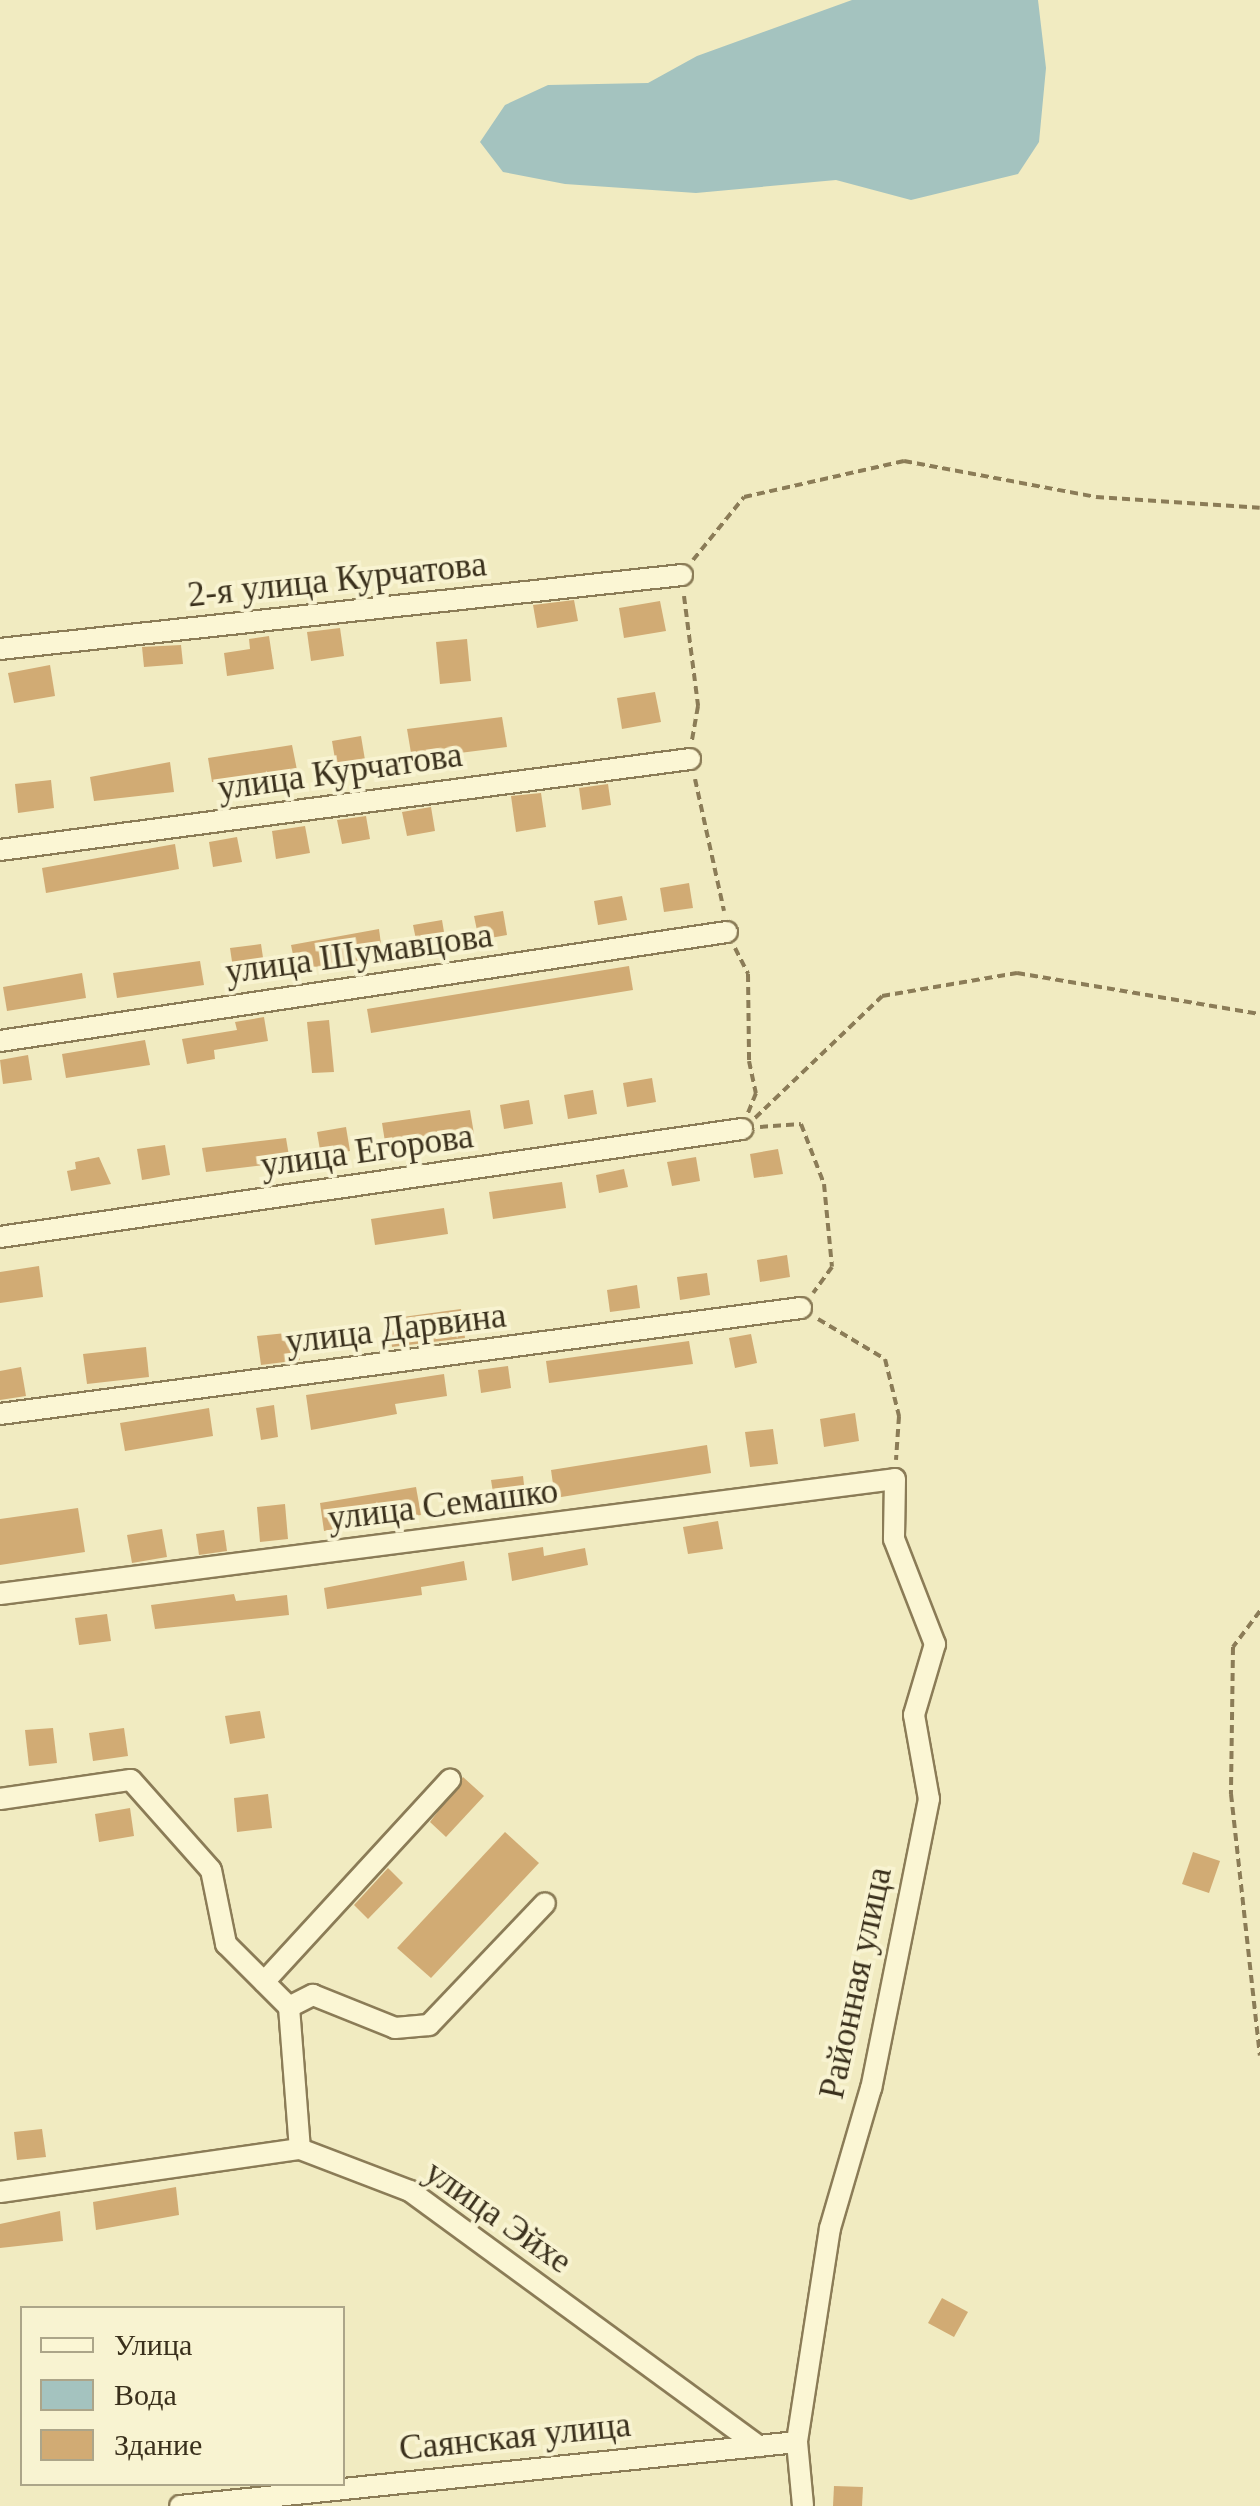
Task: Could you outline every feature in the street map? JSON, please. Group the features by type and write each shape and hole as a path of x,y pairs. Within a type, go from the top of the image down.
{"street":[{"name":"2-я улица Курчатова","path":"0,650 682,574"},
{"name":"улица Курчатова","path":"0,850 690,758"},
{"name":"улица Шумавцова","path":"0,1041 728,932"},
{"name":"улица Егорова","path":"0,1237 742,1129"},
{"name":"улица Дарвина","path":"0,1414 801,1308"},
{"name":"улица Семашко","path":"0,1594 895,1480"},
{"name":"Районная улица","path":"804,2506 797,2442 830,2228 871,2088 929,1800 914,1715 935,1644 894,1539 895,1480"},
{"path":"0,1799 130,1780 212,1870 226,1944 289,2006 300,2149 0,2192"},
{"path":"264,1982 450,1780"},
{"path":"289,2006 313,1995 395,2028 428,2025 544,1903"},
{"name":"улица Эйхе","path":"300,2149 410,2191 759,2446"},
{"name":"Саянская улица","path":"180,2506 797,2442"}],"path":[{"path":"742,1129 756,1093 749,1060 748,974 728,932 690,758 698,706 682,574 744,496 904,461 1096,496 1260,508"},
{"path":"742,1129 882,996 1016,973 1260,1014"},
{"path":"742,1129 802,1124 824,1184 832,1266 801,1308 885,1359 898,1416 895,1480"},
{"path":"1260,1611 1233,1647 1231,1794 1260,2055"}],"water":[{"path":"852,0 1038,0 1046,68 1039,142 1018,174 911,200 836,180 696,193 565,184 503,172 480,142 505,105 548,85 648,83 697,56"}],"building":[{"path":"574,600 578,621 537,628 533,605"},
{"path":"660,601 666,631 624,638 619,608"},
{"path":"340,628 344,656 311,661 307,632"},
{"path":"269,636 274,669 227,676 224,653 250,649 249,639"},
{"path":"467,639 471,681 440,684 436,642"},
{"path":"181,645 183,664 144,667 142,647"},
{"path":"50,665 55,696 14,703 8,673"},
{"path":"655,692 661,722 622,729 617,698"},
{"path":"502,717 507,747 412,759 407,729"},
{"path":"361,736 365,760 336,765 332,741"},
{"path":"292,745 297,770 212,782 208,758"},
{"path":"170,762 174,792 94,801 90,777"},
{"path":"51,780 54,808 18,813 15,784"},
{"path":"608,784 611,805 582,810 579,788"},
{"path":"541,793 546,827 516,832 511,796"},
{"path":"431,807 435,831 407,836 402,812"},
{"path":"366,816 370,839 342,844 337,820"},
{"path":"305,826 310,853 276,859 272,831"},
{"path":"237,837 242,862 213,867 209,842"},
{"path":"175,844 179,869 46,893 42,868"},
{"path":"689,883 693,908 664,912 660,888"},
{"path":"622,896 627,920 598,925 594,901"},
{"path":"503,911 507,935 479,940 474,916"},
{"path":"442,920 446,944 418,949 413,925"},
{"path":"379,929 383,959 296,969 291,945"},
{"path":"261,944 266,978 235,982 230,948"},
{"path":"200,961 204,985 117,998 113,973"},
{"path":"629,966 633,990 371,1033 367,1009"},
{"path":"82,973 86,998 7,1011 3,987"},
{"path":"264,1017 268,1041 214,1050 215,1059 187,1064 182,1039 237,1030 235,1022"},
{"path":"329,1020 334,1072 312,1073 307,1022"},
{"path":"145,1040 150,1065 66,1078 62,1054"},
{"path":"28,1055 32,1080 3,1084 0,1060"},
{"path":"652,1078 656,1102 627,1107 623,1083"},
{"path":"593,1090 597,1114 568,1119 564,1095"},
{"path":"529,1100 533,1124 504,1129 500,1105"},
{"path":"470,1110 474,1134 386,1148 382,1123"},
{"path":"346,1127 350,1151 321,1156 317,1132"},
{"path":"286,1138 290,1162 206,1172 202,1148"},
{"path":"165,1145 170,1175 142,1180 137,1149"},
{"path":"778,1149 783,1174 754,1178 750,1154"},
{"path":"99,1157 111,1184 71,1191 67,1171 76,1169 75,1162"},
{"path":"696,1157 700,1181 672,1186 667,1162"},
{"path":"624,1169 628,1187 599,1193 596,1175"},
{"path":"562,1182 566,1208 493,1219 489,1192"},
{"path":"444,1208 448,1234 375,1245 371,1219"},
{"path":"787,1255 790,1277 760,1282 757,1260"},
{"path":"39,1266 43,1297 0,1303 0,1272"},
{"path":"707,1273 710,1295 680,1300 677,1277"},
{"path":"637,1285 640,1308 610,1312 607,1290"},
{"path":"461,1309 465,1338 392,1347 388,1319"},
{"path":"296,1332 300,1360 261,1365 257,1336"},
{"path":"751,1334 757,1363 735,1368 729,1338"},
{"path":"689,1341 693,1364 549,1383 546,1361"},
{"path":"146,1347 149,1377 87,1384 83,1354"},
{"path":"508,1366 511,1388 481,1393 478,1370"},
{"path":"21,1367 26,1396 0,1400 0,1371"},
{"path":"444,1374 447,1396 395,1404 397,1414 311,1430 306,1395"},
{"path":"274,1405 278,1437 261,1440 256,1408"},
{"path":"209,1408 213,1436 125,1451 120,1423"},
{"path":"855,1413 859,1441 824,1447 820,1419"},
{"path":"773,1429 778,1464 750,1467 745,1432"},
{"path":"707,1445 711,1473 555,1498 551,1470"},
{"path":"523,1476 526,1502 495,1505 491,1480"},
{"path":"416,1487 421,1515 324,1531 320,1503"},
{"path":"285,1504 288,1539 260,1542 257,1507"},
{"path":"78,1508 85,1552 0,1565 0,1519"},
{"path":"718,1521 723,1549 688,1554 683,1527"},
{"path":"162,1529 167,1557 132,1563 127,1535"},
{"path":"224,1530 227,1551 199,1555 196,1534"},
{"path":"543,1547 544,1556 585,1548 588,1565 512,1581 508,1553"},
{"path":"464,1561 467,1580 421,1587 422,1595 327,1609 324,1588"},
{"path":"234,1594 236,1601 287,1595 289,1615 155,1629 151,1605"},
{"path":"107,1614 111,1641 79,1645 75,1618"},
{"path":"260,1711 265,1738 230,1744 225,1716"},
{"path":"53,1728 57,1763 29,1766 25,1730"},
{"path":"124,1728 128,1756 93,1761 89,1733"},
{"path":"463,1777 484,1796 446,1837 430,1822"},
{"path":"268,1794 272,1828 237,1832 234,1798"},
{"path":"130,1808 134,1836 99,1842 95,1814"},
{"path":"505,1832 539,1863 431,1978 397,1948"},
{"path":"1193,1852 1220,1861 1209,1893 1182,1884"},
{"path":"388,1868 403,1883 368,1919 354,1905"},
{"path":"42,2129 46,2157 17,2160 14,2132"},
{"path":"176,2187 179,2215 96,2230 93,2202"},
{"path":"60,2211 63,2241 0,2248 0,2224"},
{"path":"942,2298 968,2312 954,2337 928,2323"},
{"path":"834,2486 863,2487 862,2506 833,2506"}]}
